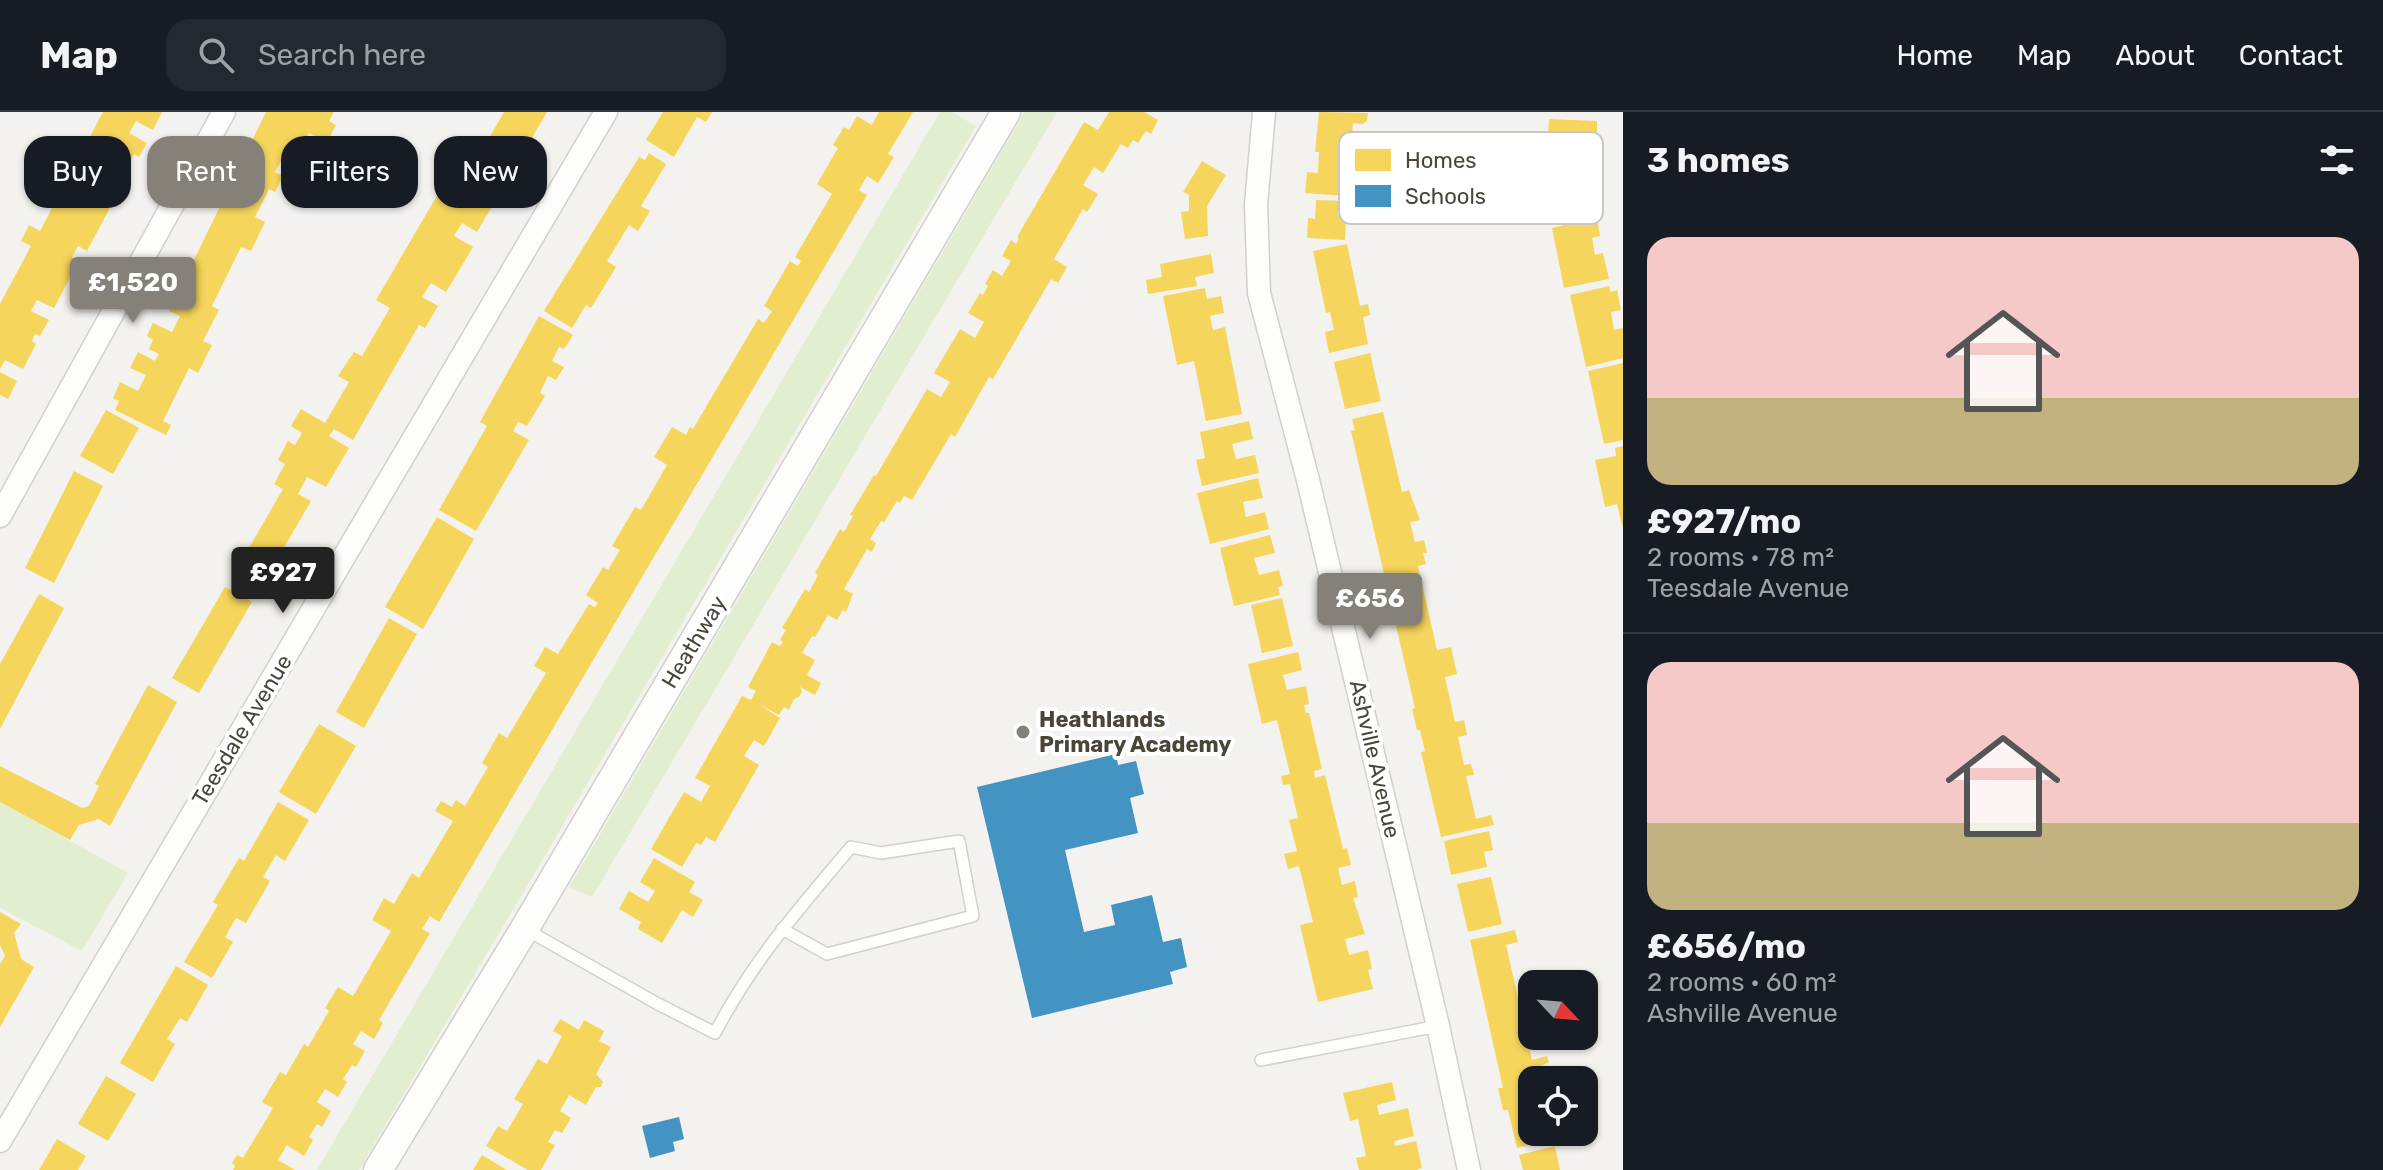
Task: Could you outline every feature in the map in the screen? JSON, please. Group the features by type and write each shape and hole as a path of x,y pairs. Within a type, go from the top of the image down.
{"street":[{"path":"0,516 224,112"},
{"name":"Teesdale Avenue","path":"0,1141 606,112"},
{"name":"Heathway","path":"378,1170 525,928 1006,112"},
{"name":"Ashville Avenue","path":"1264,112 1256,205 1259,293 1308,480 1438,1026 1469,1170"}],"lane":[{"path":"525,928 715,1033 754,965 782,929 851,847 881,853 959,841 973,916 827,954 782,929"},
{"path":"1261,1060 1438,1026"}],"green space":[{"path":"940,112 952,112 976,126 359,1170 317,1170"},
{"path":"1025,112 1057,112 592,897 569,887"},
{"path":"0,802 128,873 82,951 0,908"}],"building: Homes":[{"path":"103,112 162,112 153,130 136,121 129,133 147,143 139,157 134,154 131,160 131,136 90,136"},
{"path":"266,112 334,112 329,121 336,125 330,136 309,133 308,136 281,136 281,161 275,172 281,175 281,180 275,192 269,189 265,197 265,136 254,136"},
{"path":"504,112 547,112 533,136 490,136"},
{"path":"663,112 712,112 706,122 697,117 674,157 646,140"},
{"path":"879,112 913,112 888,154 894,157 878,183 867,176 859,190 867,195 439,922 430,916 422,929 430,933 379,1020 383,1023 374,1039 361,1031 353,1044 365,1051 356,1067 352,1065 343,1079 347,1082 338,1097 325,1089 317,1102 331,1111 322,1127 317,1124 309,1137 313,1140 304,1156 287,1145 278,1160 295,1170 233,1170 235,1166 232,1163 237,1155 243,1158 273,1108 262,1102 280,1072 286,1075 304,1044 308,1047 329,1011 325,1008 338,987 353,996 391,931 372,920 384,898 394,904 412,873 419,878 453,821 435,811 441,801 452,807 456,800 465,806 488,767 482,763 499,733 507,738 546,673 534,666 545,647 558,654 589,604 595,607 598,603 586,595 603,567 608,570 620,550 612,546 635,507 641,510 667,465 654,457 672,427 686,435 690,427 693,429 758,319 764,323 772,311 764,306 790,261 798,266 801,261 795,257 832,194 817,184 838,148 833,145 844,127 849,130 857,116 872,125"},
{"path":"1109,112 1144,112 1158,120 1151,134 1146,131 1138,143 1133,140 1128,148 1121,144 1103,173 1094,167 1083,185 1098,194 1087,212 1083,209 1054,259 1067,267 1058,283 1051,279 993,379 989,377 955,437 951,434 912,500 904,496 900,503 897,501 884,522 881,521 870,539 876,543 872,552 867,549 844,589 853,594 846,612 843,610 837,620 828,615 815,637 812,636 802,653 815,660 807,675 821,683 815,695 800,687 802,692 799,697 794,699 789,710 784,707 779,715 760,705 780,718 764,746 754,740 744,756 759,765 715,842 706,837 701,845 696,843 682,867 651,849 684,792 701,802 710,786 695,778 742,696 751,700 756,691 748,687 772,642 780,646 783,642 780,640 786,630 782,628 805,589 809,592 818,575 815,573 840,529 844,532 853,516 850,515 927,389 941,397 950,382 934,373 960,329 975,338 984,322 968,313 980,293 983,295 993,270 1002,276 1011,261 1002,256 1011,240 1016,244 1017,237 1084,122 1098,130"},
{"path":"1319,112 1368,113 1367,121 1353,123 1352,132 1339,132 1339,195 1305,193 1307,172 1318,173 1319,152 1315,152"},
{"path":"1549,119 1597,121 1597,132 1548,132"},
{"path":"649,153 666,164 641,206 650,211 638,231 629,225 607,261 616,267 591,308 586,305 572,328 544,311 639,157 645,160"},
{"path":"1202,161 1226,175 1207,206 1208,236 1185,239 1181,212 1189,211 1189,195 1183,192"},
{"path":"1316,200 1339,201 1339,224 1346,224 1345,240 1307,238 1308,218 1315,219"},
{"path":"434,201 434,208 491,208 477,232 462,223 454,236 473,247 446,292 431,283 422,297 438,306 425,328 419,325 353,440 334,429 329,436 349,448 326,487 307,477 298,494 311,501 257,594 231,579 283,489 274,484 285,464 278,460 288,441 295,445 302,433 291,426 301,409 325,423 349,382 338,376 354,352 362,356 390,308 376,300"},
{"path":"52,208 110,208 87,251 78,246 72,257 79,261 54,308 37,300 31,311 49,320 40,336 35,334 32,341 36,344 23,369 5,360 0,369 0,304 31,246 21,241 29,225 40,231"},
{"path":"219,208 260,208 255,217 265,222 251,251 241,247 212,306 219,310 203,341 212,345 198,373 189,368 163,421 171,425 166,435 115,410 119,401 113,398 120,382 138,391 146,375 130,368 138,352 155,361 159,354 149,349 153,340 147,336 153,323 172,332 180,316 169,311"},
{"path":"1569,224 1598,224 1600,236 1592,238 1595,255 1603,253 1609,279 1564,288 1552,228"},
{"path":"1347,244 1360,306 1368,304 1370,315 1363,317 1368,344 1329,353 1325,332 1334,330 1330,312 1326,313 1313,251"},
{"path":"1211,254 1214,273 1195,277 1197,286 1148,294 1146,280 1162,277 1160,264"},
{"path":"1609,286 1611,292 1617,290 1621,310 1611,312 1614,330 1623,328 1623,358 1586,367 1570,295"},
{"path":"1205,288 1207,299 1221,296 1224,313 1210,316 1213,330 1225,327 1242,414 1206,421 1194,361 1177,365 1163,296"},
{"path":"539,316 573,335 564,349 559,347 552,361 564,367 556,380 548,376 540,393 545,396 527,426 518,422 513,431 529,440 476,531 439,510 487,426 480,422"},
{"path":"1370,353 1381,401 1345,409 1334,362"},
{"path":"1623,363 1623,440 1604,444 1588,371"},
{"path":"0,372 17,381 8,399 0,395"},
{"path":"106,410 139,428 113,474 80,456"},
{"path":"1383,412 1402,492 1409,490 1420,520 1410,522 1415,542 1424,540 1427,553 1423,553 1426,564 1418,566 1437,650 1451,647 1457,674 1445,677 1455,722 1464,720 1467,735 1458,737 1464,765 1471,764 1474,775 1466,776 1476,819 1491,815 1494,825 1441,837 1421,752 1425,751 1412,709 1415,708 1351,431 1355,430 1352,419"},
{"path":"1249,421 1253,439 1232,444 1236,459 1255,455 1259,473 1202,486 1196,460 1205,458 1200,432"},
{"path":"1623,446 1622,525 1617,504 1605,507 1595,460 1616,456 1615,448"},
{"path":"74,471 103,486 54,583 25,568"},
{"path":"1258,478 1263,498 1243,502 1246,517 1265,512 1269,529 1210,544 1197,493"},
{"path":"437,517 474,539 423,629 385,607"},
{"path":"1270,535 1275,553 1254,558 1259,575 1279,570 1283,586 1278,587 1280,595 1234,606 1220,548"},
{"path":"225,587 252,602 199,693 172,678"},
{"path":"39,594 64,608 0,729 0,664"},
{"path":"1282,598 1293,646 1262,653 1251,605"},
{"path":"389,618 417,634 364,728 336,712"},
{"path":"1298,652 1302,670 1283,675 1287,690 1306,686 1309,704 1304,705 1306,713 1309,713 1322,769 1314,771 1315,778 1325,775 1343,849 1347,848 1351,865 1338,868 1342,885 1355,881 1358,897 1353,898 1365,934 1345,939 1349,955 1368,950 1372,969 1368,970 1373,989 1318,1002 1300,925 1313,922 1299,866 1288,869 1284,854 1297,851 1289,820 1298,818 1290,784 1283,785 1281,776 1290,774 1277,720 1262,724 1248,664"},
{"path":"148,685 177,702 110,826 99,819 79,825 70,840 0,802 0,766 82,808 89,806 99,786 95,784"},
{"path":"319,724 356,746 316,814 279,792"},
{"path":"278,802 309,820 285,861 276,855 263,877 270,881 246,923 236,918 225,937 233,942 212,978 184,962 218,905 213,902 239,858 244,861"},
{"path":"1489,831 1493,850 1484,852 1487,867 1451,875 1444,841"},
{"path":"654,858 695,882 689,892 703,900 693,917 682,910 662,943 638,929 641,922 619,909 629,891 648,902 655,891 640,882"},
{"path":"1491,877 1502,924 1468,932 1457,884"},
{"path":"0,912 21,924 14,933 21,959 34,967 0,1027 0,964 5,956 0,945"},
{"path":"1515,930 1518,942 1506,945 1518,998 1518,1050 1530,1050 1532,1060 1547,1056 1549,1062 1542,1066 1518,1066 1518,1146 1525,1146 1517,1148 1508,1110 1503,1110 1498,1088 1503,1088 1470,940"},
{"path":"176,966 208,985 187,1022 180,1018 167,1039 175,1044 153,1082 120,1063"},
{"path":"560,1019 579,1030 584,1020 604,1031 599,1041 611,1047 596,1074 603,1082 601,1087 596,1087 586,1105 569,1095 560,1111 571,1118 562,1133 555,1130 548,1142 555,1145 541,1170 528,1170 486,1146 498,1126 507,1131 523,1104 514,1099 538,1059 547,1064 562,1036 553,1031"},
{"path":"106,1076 136,1094 108,1141 78,1124"},
{"path":"1392,1082 1396,1100 1377,1105 1379,1115 1408,1108 1414,1136 1394,1141 1395,1146 1416,1141 1422,1168 1359,1170 1356,1158 1366,1156 1358,1119 1350,1121 1343,1093"},
{"path":"57,1139 86,1156 78,1170 39,1170"},
{"path":"1555,1146 1560,1170 1523,1170 1519,1155"},
{"path":"482,1155 507,1170 473,1170"}],"building: Schools":[{"path":"1116,754 1118,765 1136,761 1144,794 1130,798 1138,833 1065,850 1084,932 1115,925 1111,905 1152,895 1163,942 1181,938 1187,967 1170,972 1173,984 1032,1018 977,787"},
{"path":"679,1117 684,1139 673,1142 675,1151 650,1158 642,1126"}],"place":[{"name":"Heathlands Primary Academy","path":"1023,732"}]}
